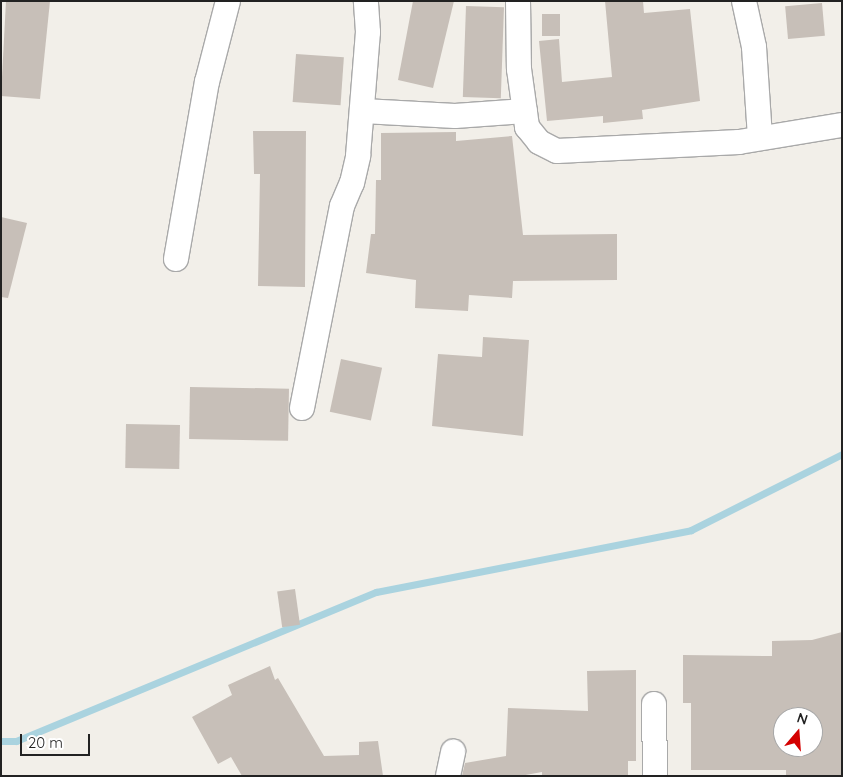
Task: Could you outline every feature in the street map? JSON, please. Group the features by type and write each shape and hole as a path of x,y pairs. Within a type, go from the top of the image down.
{"street":[{"path":"176,259 207,82 228,1"},
{"path":"302,408 342,206 352,183 358,156 368,32 366,1"},
{"path":"518,1 519,68 527,128 539,142 557,151 738,142 842,125"},
{"path":"744,1 754,47 760,137"},
{"path":"363,111 455,116 525,111"},
{"path":"654,704 655,776"},
{"path":"448,776 453,752"}],"building":[{"path":"6,1 50,1 40,99 1,96"},
{"path":"413,1 454,1 433,88 398,80"},
{"path":"605,1 643,1 644,13 690,9 700,101 642,110 643,119 603,123 603,116 547,121 539,41 559,39 562,82 612,77"},
{"path":"822,3 825,36 788,39 785,6"},
{"path":"466,6 504,7 501,98 463,97"},
{"path":"542,14 560,14 560,36 542,36"},
{"path":"296,54 344,57 341,105 293,102"},
{"path":"253,131 306,131 305,287 258,286 260,174 254,174"},
{"path":"456,132 456,141 512,136 523,235 617,234 617,280 513,281 512,298 469,295 468,311 415,308 416,280 366,273 371,234 375,234 376,180 381,180 381,133"},
{"path":"1,217 27,223 8,298 1,297"},
{"path":"483,337 529,340 523,436 432,426 438,354 482,357"},
{"path":"341,359 382,368 371,421 330,412"},
{"path":"190,387 289,389 288,441 189,439"},
{"path":"126,424 180,425 179,469 125,468"},
{"path":"295,589 300,625 282,627 277,592"},
{"path":"842,632 842,776 786,776 786,770 691,770 691,703 683,703 683,655 772,656 772,641 812,640"},
{"path":"270,666 275,680 278,678 324,756 359,755 359,742 378,741 383,776 242,776 231,757 218,764 192,717 232,695 228,685"},
{"path":"636,670 636,761 628,761 628,776 542,776 542,772 520,776 462,776 465,763 506,756 508,708 588,711 587,671"}],"waterway":[{"path":"1,741 16,741 376,592 691,530 842,454"}]}
